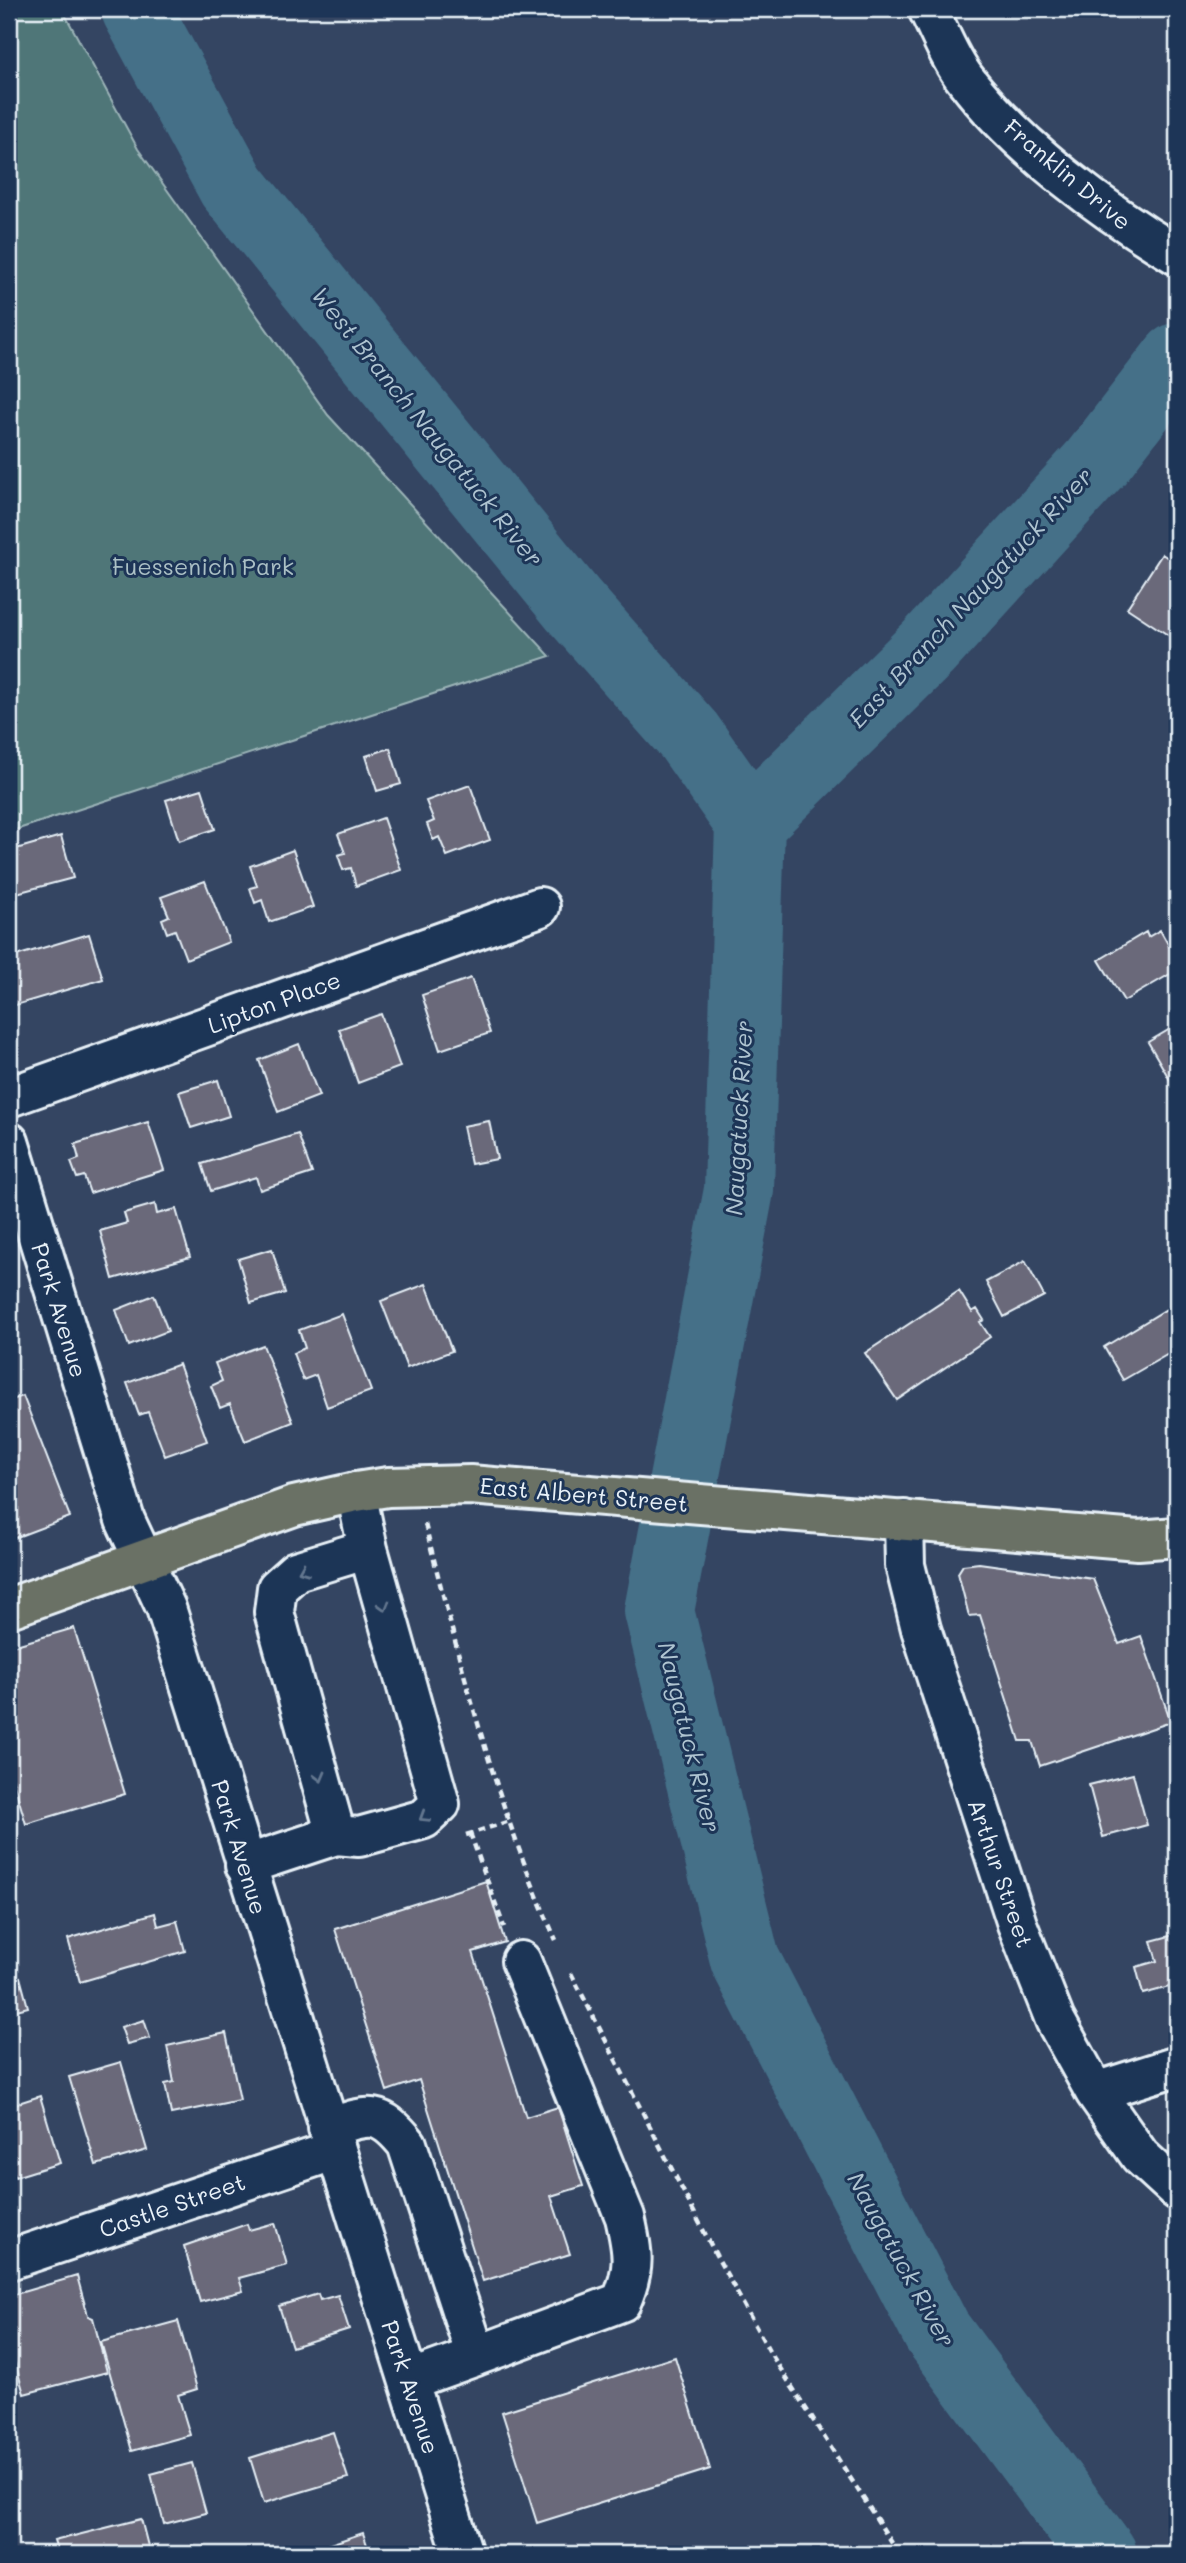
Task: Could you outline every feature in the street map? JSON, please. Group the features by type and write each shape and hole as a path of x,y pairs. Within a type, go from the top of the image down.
{"main road":[{"name":"East Albert Street","path":"9,1608 294,1506 356,1492 418,1486 470,1485 1138,1539 1177,1537"}],"street":[{"name":"Franklin Drive","path":"928,9 965,79 1021,141 1131,228 1177,255"},
{"name":"Lipton Place","path":"9,1097 540,907"},
{"name":"Park Avenue","path":"9,1142 125,1520 166,1608 463,2554"},
{"path":"245,1865 336,1835 359,1837 392,1830 425,1819 440,1804 368,1549 356,1492"},
{"name":"Arthur Street","path":"904,1520 905,1565 921,1629 1017,1924 1055,2021 1095,2092 1140,2156 1177,2189"},
{"path":"336,1835 274,1612 277,1588 296,1571 368,1549"},
{"path":"409,2380 621,2302 629,2284 633,2253 625,2217 521,1961"},
{"path":"1095,2092 1177,2066"},
{"name":"Castle Street","path":"9,2260 332,2139 357,2118 376,2118 392,2125 407,2144 476,2356"}],"path":[{"path":"418,1486 426,1530 468,1686 510,1821 558,1943"},
{"path":"440,1804 463,1819 499,1915 521,1961"},
{"path":"569,1968 716,2255 765,2343 899,2554"}],"green space":[{"name":"Fuessenich Park","path":"9,9 62,9 138,149 328,415 550,656 9,832"}],"building":[{"path":"1162,554 1177,564 1177,641 1127,608"},
{"path":"390,748 401,784 377,791 366,756"},
{"path":"470,785 490,840 447,856 439,837 433,840 427,824 434,821 426,801"},
{"path":"202,789 215,829 179,841 166,800"},
{"path":"383,818 401,870 356,886 351,868 343,870 338,855 345,853 338,834"},
{"path":"61,836 73,878 9,895 9,851"},
{"path":"293,850 313,907 269,922 262,900 255,903 250,888 257,886 250,866"},
{"path":"205,881 229,942 186,959 175,930 167,933 162,919 169,916 161,897"},
{"path":"1160,930 1177,960 1177,970 1124,1001 1099,960 1146,932 1148,937"},
{"path":"89,934 103,979 9,1007 9,958"},
{"path":"471,978 490,1033 440,1050 422,995"},
{"path":"381,1014 400,1067 358,1083 339,1029"},
{"path":"1177,1025 1177,1076 1170,1080 1148,1042"},
{"path":"299,1044 319,1096 278,1112 259,1060"},
{"path":"218,1080 229,1116 191,1128 179,1092"},
{"path":"489,1121 497,1159 471,1164 463,1126"},
{"path":"148,1122 164,1170 90,1193 84,1176 77,1178 71,1162 79,1159 75,1144"},
{"path":"298,1134 312,1173 260,1190 256,1177 211,1191 202,1164"},
{"path":"155,1204 157,1214 176,1209 190,1257 113,1279 100,1231 127,1223 124,1213"},
{"path":"272,1249 285,1293 251,1303 238,1259"},
{"path":"1025,1261 1044,1296 1004,1317 986,1282"},
{"path":"426,1284 452,1351 407,1368 381,1301"},
{"path":"959,1291 972,1312 977,1309 984,1320 980,1322 990,1337 897,1400 865,1353"},
{"path":"154,1295 168,1331 129,1346 116,1310"},
{"path":"1170,1307 1177,1319 1177,1349 1123,1380 1104,1347"},
{"path":"342,1314 371,1391 327,1407 316,1375 303,1380 293,1353 305,1348 299,1330"},
{"path":"263,1345 293,1422 245,1441 230,1404 220,1408 211,1386 222,1381 215,1363"},
{"path":"179,1364 207,1441 165,1456 148,1412 139,1415 127,1383"},
{"path":"23,1396 70,1517 9,1540 9,1401"},
{"path":"979,1563 1093,1579 1119,1644 1141,1636 1171,1722 1040,1766 1032,1741 1020,1741 980,1615 969,1616 958,1573 963,1565"},
{"path":"74,1628 125,1794 26,1824 9,1767 9,1647"},
{"path":"1133,1774 1147,1825 1103,1837 1089,1785"},
{"path":"486,1881 505,1942 473,1952 526,2117 558,2107 583,2186 551,2196 570,2254 483,2281 419,2080 387,2091 335,1929"},
{"path":"155,1913 158,1926 177,1921 185,1951 80,1982 68,1939"},
{"path":"1177,1934 1177,1985 1143,1994 1136,1967 1157,1961 1151,1941"},
{"path":"20,1977 28,2007 9,2012 9,1980"},
{"path":"144,2020 150,2038 127,2044 121,2027"},
{"path":"226,2033 240,2100 171,2114 165,2084 174,2082 167,2046"},
{"path":"121,2062 147,2150 96,2165 69,2077"},
{"path":"40,2096 60,2163 15,2177 9,2158 9,2106"},
{"path":"275,2223 287,2265 239,2278 243,2291 200,2302 184,2246 247,2224 249,2230"},
{"path":"77,2276 88,2316 93,2318 107,2372 24,2394 13,2355 9,2355 9,2296"},
{"path":"318,2294 320,2300 338,2295 349,2329 292,2347 279,2306"},
{"path":"178,2321 197,2389 178,2395 190,2435 132,2451 101,2342"},
{"path":"675,2357 710,2469 537,2523 502,2412"},
{"path":"333,2432 348,2478 264,2503 250,2458"},
{"path":"192,2463 206,2513 164,2524 151,2474"},
{"path":"141,2519 150,2554 58,2554 54,2541"},
{"path":"363,2533 370,2554 300,2554"}],"waterway":[{"name":"West Branch Naugatuck River","path":"136,9 232,186 573,605 689,736 750,823"},
{"name":"East Branch Naugatuck River","path":"750,823 928,648 1096,463 1177,358"},
{"name":"Naugatuck River","path":"750,823 739,1190 659,1611 745,1960 937,2332 1102,2554"}]}
